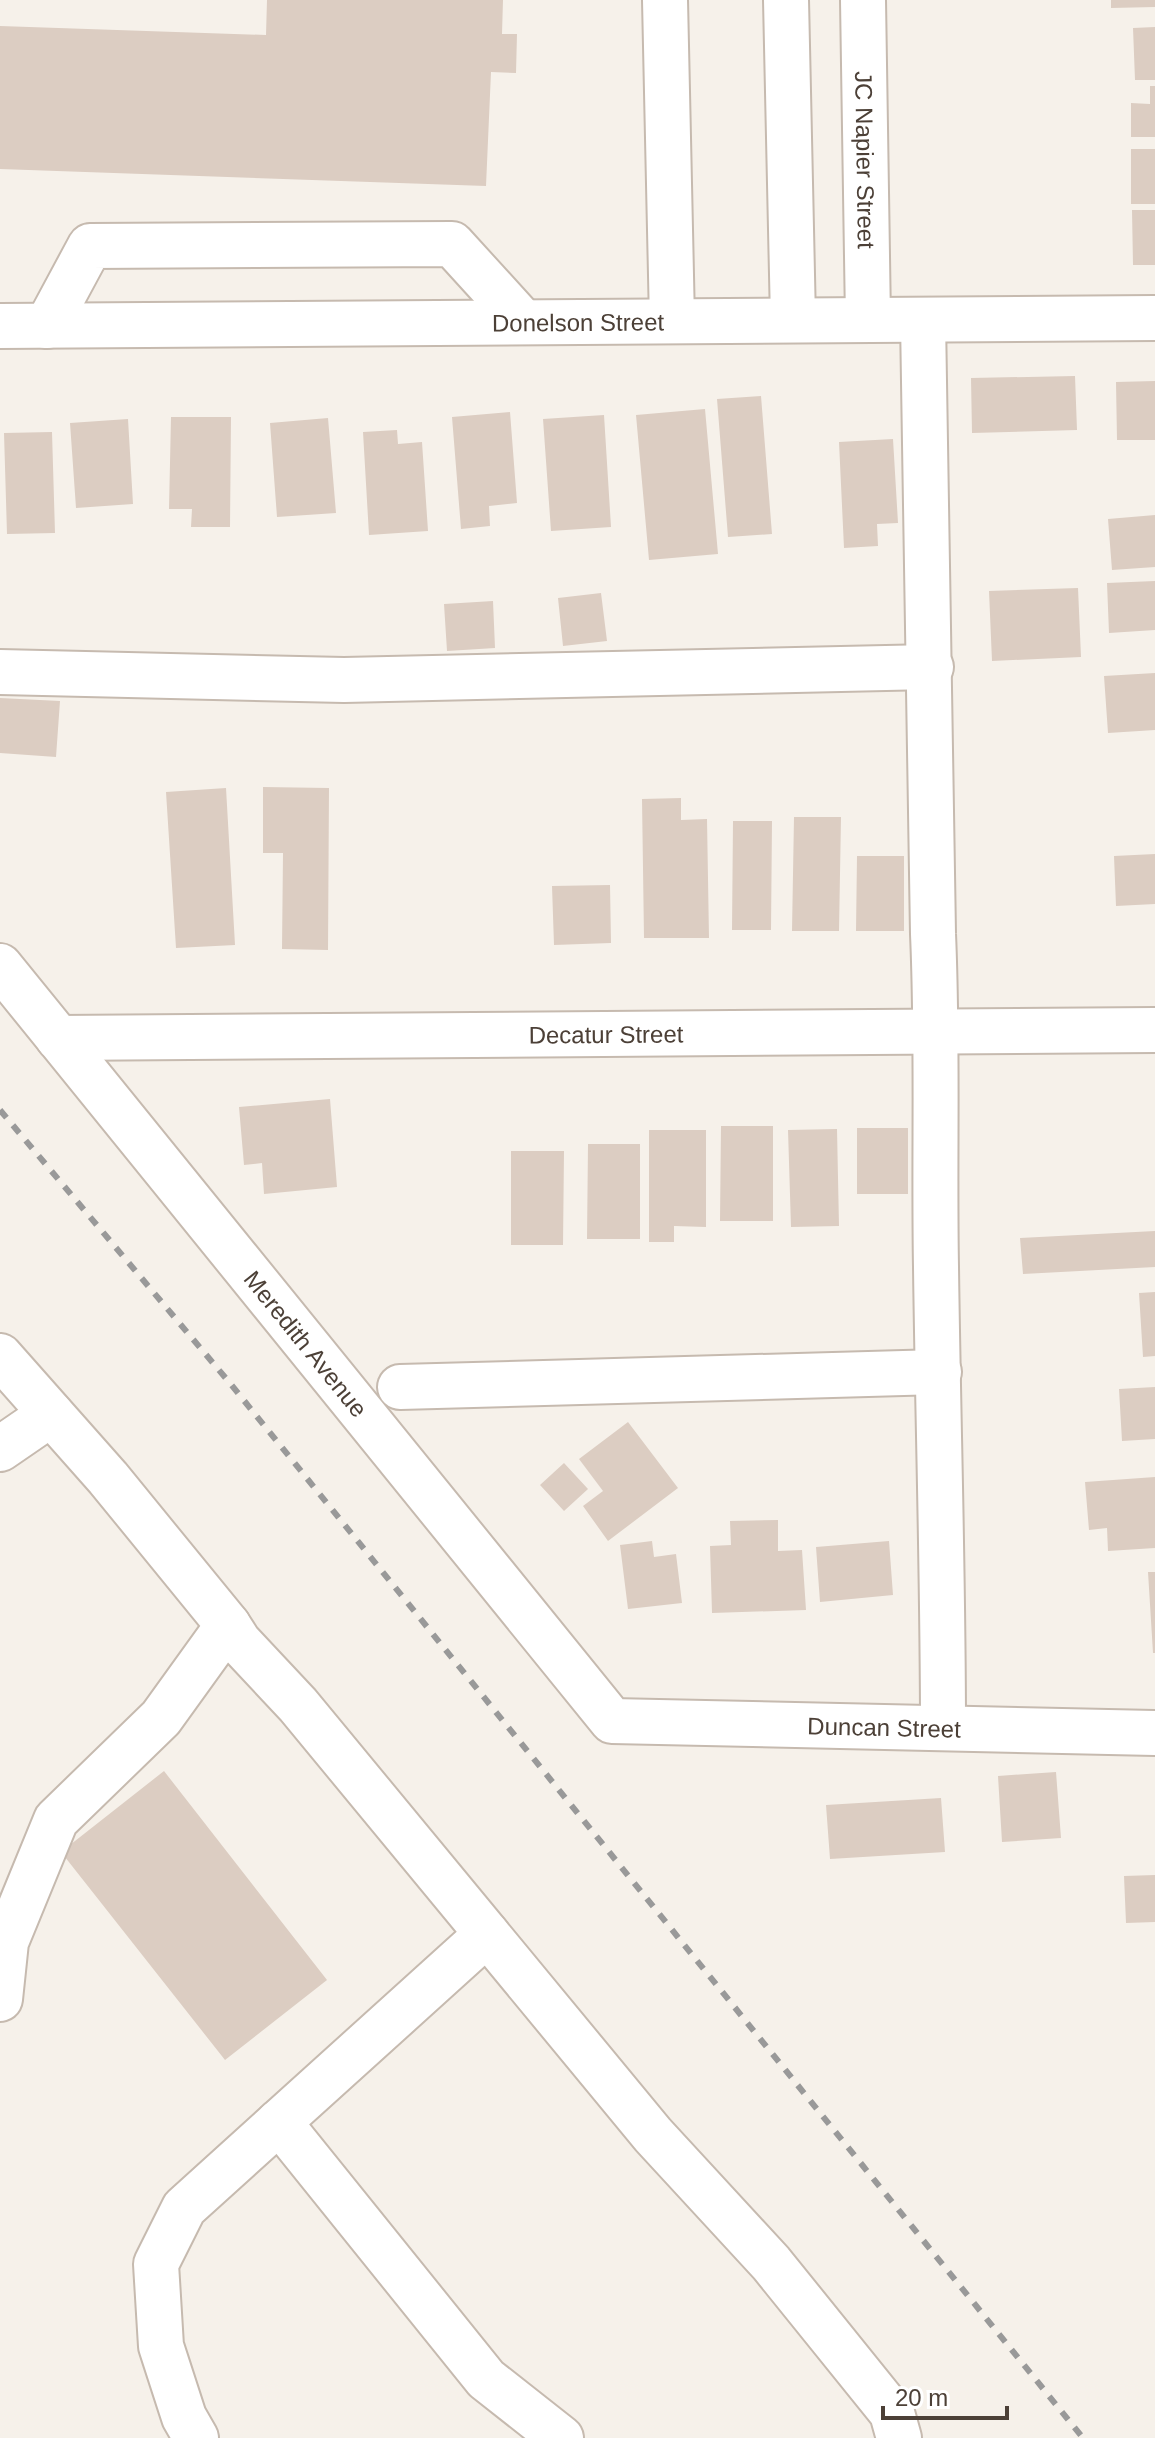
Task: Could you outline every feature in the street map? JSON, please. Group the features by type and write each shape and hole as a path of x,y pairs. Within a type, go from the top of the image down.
{"street":[{"path":"665,0 672,321"},
{"path":"786,0 793,320"},
{"name":"JC Napier Street","path":"863,0 868,320"},
{"path":"47,326 90,246 452,244 523,322"},
{"name":"Donelson Street","path":"0,326 1155,318"},
{"path":"923,320 937,1032 936,1265 943,1542 943,1728"},
{"path":"0,672 344,680 931,667"},
{"name":"Meredith Avenue","path":"0,966 612,1721"},
{"name":"Decatur Street","path":"58,1038 1155,1030"},
{"path":"0,1356 108,1478 239,1642 298,1705 653,2135 780,2274 892,2413 899,2438"},
{"path":"400,1387 939,1372"},
{"path":"0,1449 51,1414"},
{"path":"0,1999 3,1942 56,1820 161,1718 228,1625"},
{"name":"Duncan Street","path":"612,1721 1155,1733"},
{"path":"196,2438 184,2417 161,2346 156,2264 184,2208 487,1934"},
{"path":"279,2122 486,2379 561,2438"}],"building":[{"path":"267,0 503,0 502,34 517,34 516,73 491,72 486,186 0,169 0,26 266,35"},
{"path":"1111,0 1155,0 1155,7 1111,8"},
{"path":"1155,27 1155,80 1135,80 1133,28"},
{"path":"1150,86 1155,86 1155,137 1131,137 1131,103 1150,104"},
{"path":"1131,149 1155,149 1155,204 1131,204"},
{"path":"1132,210 1155,210 1155,265 1133,265"},
{"path":"1075,376 1077,430 972,433 971,378"},
{"path":"1155,381 1155,440 1117,440 1116,382"},
{"path":"761,396 772,534 728,537 717,399"},
{"path":"705,409 718,554 649,560 636,415"},
{"path":"510,412 517,503 489,506 490,526 461,529 452,417"},
{"path":"604,415 611,527 551,531 543,419"},
{"path":"171,417 231,417 230,527 191,527 192,509 169,509"},
{"path":"328,418 336,513 277,517 270,423"},
{"path":"128,419 133,504 76,508 70,423"},
{"path":"397,430 398,444 422,442 428,531 369,535 363,432"},
{"path":"52,432 55,533 7,534 4,433"},
{"path":"893,439 898,523 877,524 878,546 844,548 839,442"},
{"path":"1155,515 1155,567 1112,570 1108,519"},
{"path":"1155,581 1155,630 1109,633 1107,583"},
{"path":"1078,588 1081,657 992,661 989,591"},
{"path":"601,593 607,641 563,646 558,598"},
{"path":"493,601 495,648 447,651 444,604"},
{"path":"1155,673 1155,730 1108,733 1104,676"},
{"path":"0,698 60,701 56,757 0,753"},
{"path":"263,787 329,788 328,950 282,949 283,853 263,853"},
{"path":"226,788 235,945 176,948 166,792"},
{"path":"681,798 681,820 707,819 709,938 644,938 642,799"},
{"path":"794,817 841,817 839,931 792,931"},
{"path":"733,821 772,821 771,930 732,930"},
{"path":"1155,854 1155,904 1116,906 1114,856"},
{"path":"857,856 904,856 904,931 856,931"},
{"path":"610,885 611,943 554,945 552,886"},
{"path":"330,1099 337,1187 264,1194 262,1163 244,1165 239,1107"},
{"path":"721,1126 773,1126 773,1221 720,1221"},
{"path":"857,1128 908,1128 908,1194 857,1194"},
{"path":"837,1129 839,1226 791,1227 788,1130"},
{"path":"649,1130 706,1130 706,1227 674,1226 674,1242 649,1242"},
{"path":"588,1144 640,1144 640,1239 587,1239"},
{"path":"511,1151 564,1151 563,1245 511,1245"},
{"path":"1155,1231 1155,1267 1023,1274 1020,1238"},
{"path":"1155,1292 1155,1356 1143,1357 1139,1293"},
{"path":"1155,1387 1155,1439 1122,1441 1119,1389"},
{"path":"628,1422 678,1488 608,1541 583,1506 603,1491 579,1459"},
{"path":"564,1463 588,1489 564,1511 540,1485"},
{"path":"1155,1477 1155,1548 1108,1551 1107,1528 1089,1530 1085,1482"},
{"path":"778,1520 778,1551 802,1550 806,1610 712,1613 710,1546 731,1545 730,1521"},
{"path":"652,1541 654,1557 676,1554 682,1603 628,1609 620,1545"},
{"path":"889,1541 893,1595 820,1602 816,1547"},
{"path":"1148,1572 1155,1572 1155,1653 1153,1653"},
{"path":"164,1771 327,1980 225,2060 61,1852"},
{"path":"1056,1772 1061,1838 1002,1842 998,1776"},
{"path":"941,1798 945,1852 830,1859 826,1805"},
{"path":"1155,1875 1155,1922 1126,1923 1124,1876"}],"railway":[{"path":"0,1110 229,1382 1083,2438"}]}
